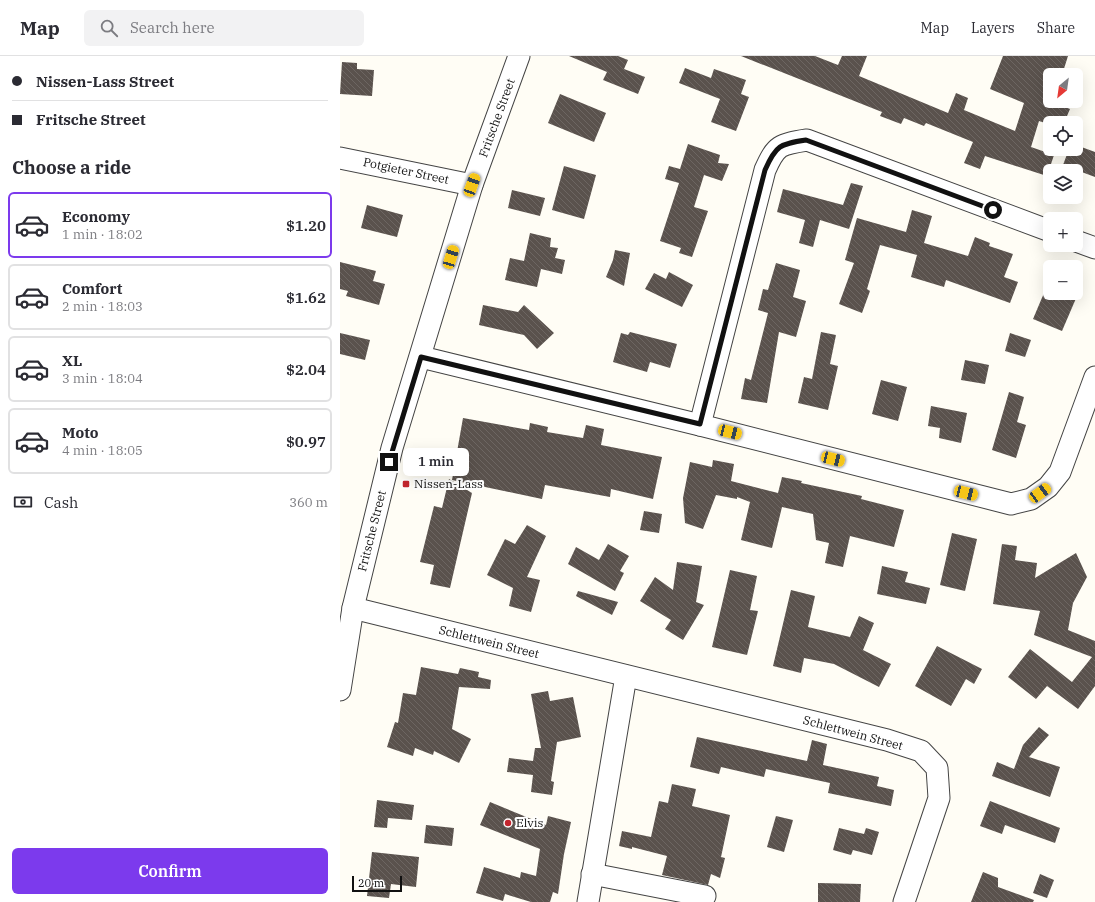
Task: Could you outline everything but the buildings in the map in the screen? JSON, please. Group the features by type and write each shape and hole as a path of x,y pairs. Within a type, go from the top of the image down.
{"street":[{"name":"Fritsche Street","path":"340,690 353,608 392,448 421,357 472,185 520,56"},
{"path":"700,424 765,170 774,151 788,143 806,140 1043,228"},
{"name":"Potgieter Street","path":"340,158 472,185"},
{"path":"1083,244 1095,248"},
{"path":"421,357 700,424 1011,504 1032,499 1048,487 1060,472 1095,377"},
{"name":"Schlettwein Street","path":"353,608 887,740 922,751 937,768 939,798 904,902"},
{"path":"588,902 626,676"},
{"path":"592,874 705,896"}],"place":[{"name":"Nissen-Lass","path":"406,484"},
{"name":"Elvis","path":"508,823"}],"route":[{"path":"389,462 392,448 421,357 700,424 765,170 774,151 788,143 806,140 993,210"}]}
